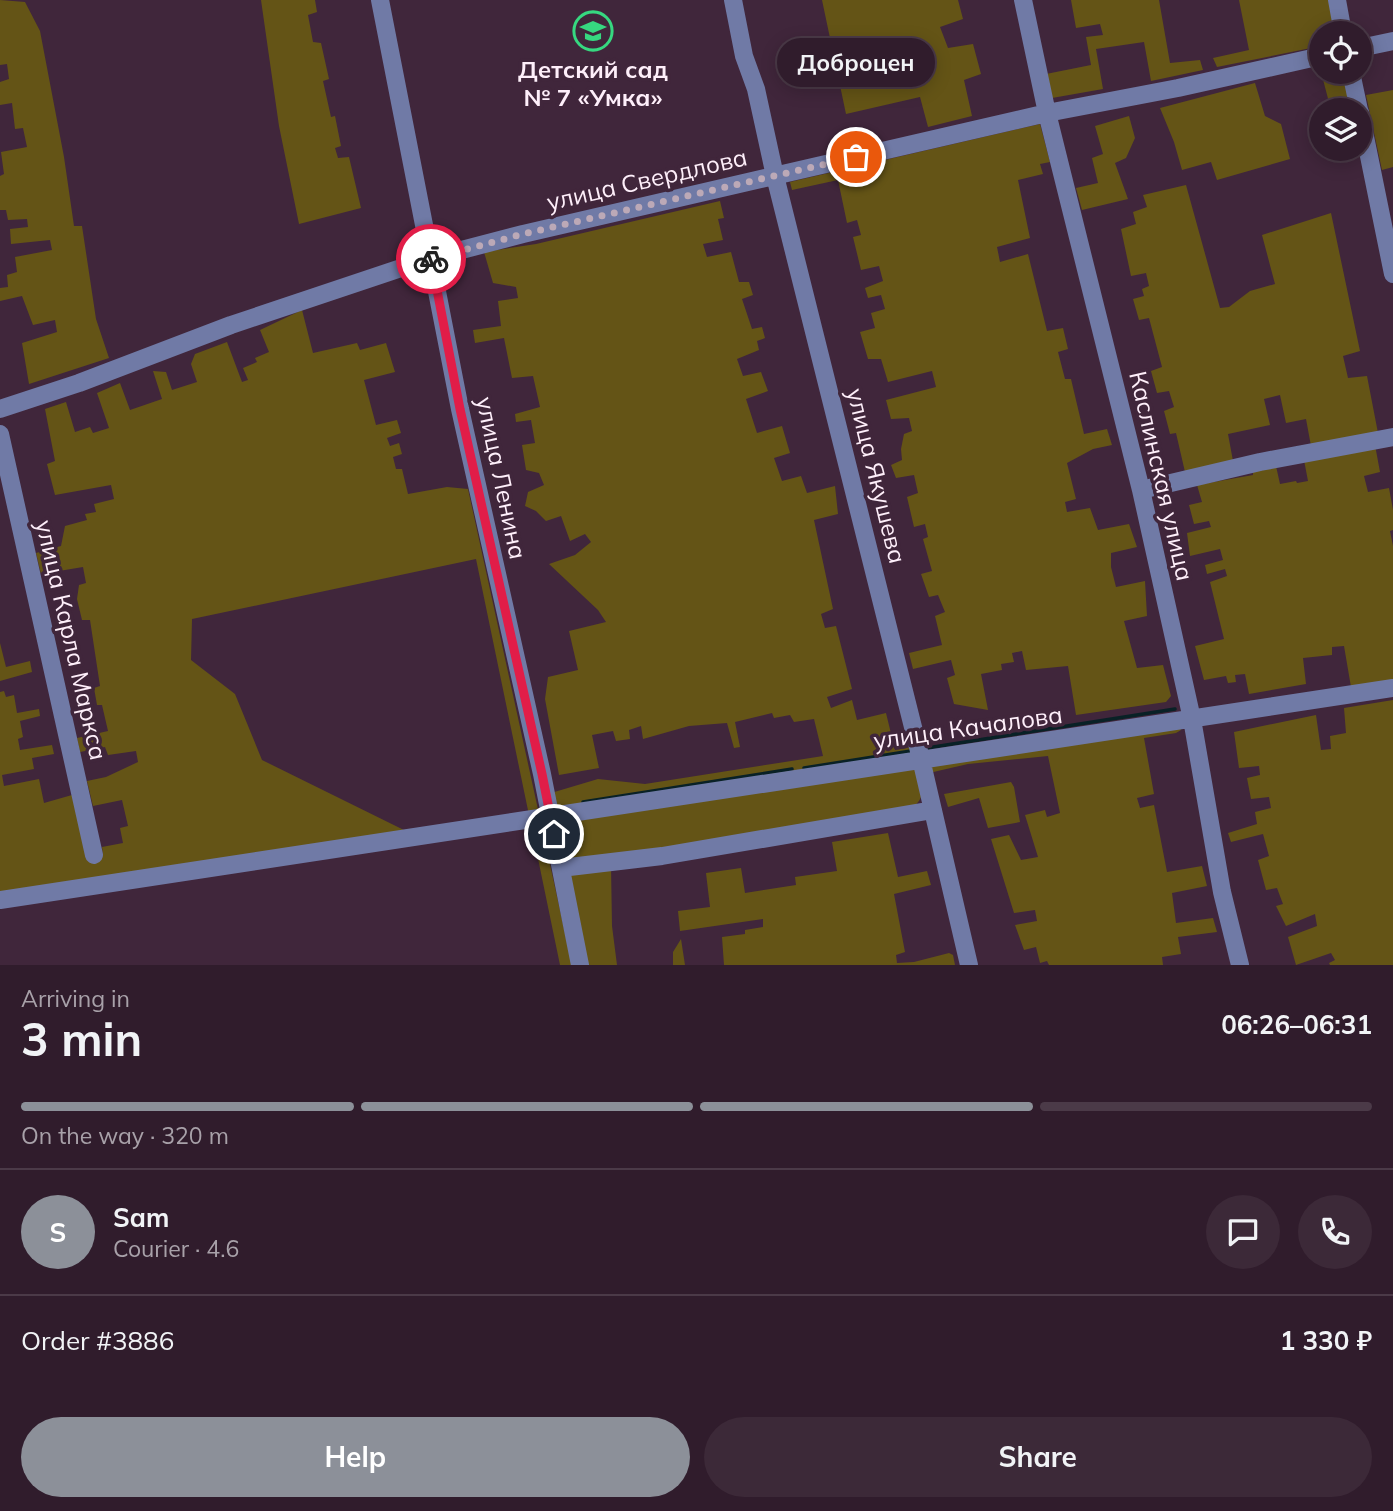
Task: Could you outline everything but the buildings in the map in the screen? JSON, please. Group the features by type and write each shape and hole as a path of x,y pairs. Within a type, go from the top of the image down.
{"street":[{"name":"улица Ленина","path":"380,0 460,409 551,817 580,965"},
{"name":"улица Якушева","path":"733,0 744,56 756,89 969,965"},
{"name":"Каслинская улица","path":"1023,0 1047,113 1141,490 1192,719 1222,892 1240,965"},
{"path":"1337,0 1341,21"},
{"path":"1372,45 1393,41"},
{"name":"улица Свердлова","path":"0,409 79,383 231,325 431,258 523,234 1047,113 1309,59"},
{"path":"1370,161 1393,274"},
{"name":"улица Карла Маркса","path":"0,435 94,855"},
{"path":"1141,490 1260,462 1393,436"},
{"name":"улица Качалова","path":"0,900 1393,688"},
{"path":"561,867 662,856 933,810"}],"shaded area":[{"path":"0,0 25,2 40,31 74,226 82,226 96,319 109,358 29,384 22,343 57,332 55,320 33,325 22,296 0,301 0,288 8,287 7,275 17,272 15,257 52,250 50,240 11,244 10,229 28,227 27,219 8,220 6,210 0,210 0,176 4,174 1,152 27,147 23,128 15,129 12,103 0,105 0,82 9,79 7,64 0,65"},
{"path":"261,0 315,0 317,12 308,15 313,42 321,43 329,79 323,81 331,117 335,116 341,146 335,148 338,158 349,157 361,208 299,224 279,126"},
{"path":"822,0 958,0 963,19 940,27 948,48 973,44 981,74 964,80 972,116 928,127 920,97 846,114"},
{"path":"1071,0 1159,0 1170,63 1200,60 1203,70 1151,81 1144,42 1096,49 1103,89 1052,98 1046,74 1091,65 1086,37 1103,35 1100,24 1076,28"},
{"path":"1239,0 1329,0 1333,21 1309,21 1309,48 1217,67 1213,58 1249,50"},
{"path":"1255,83 1265,116 1281,124 1290,159 1217,180 1211,162 1182,170 1160,108"},
{"path":"1324,84 1350,84 1352,98 1328,98"},
{"path":"1393,90 1393,167 1382,170 1372,123 1372,98 1367,98 1366,95"},
{"path":"1129,116 1135,138 1126,158 1115,163 1128,199 1082,210 1076,188 1098,183 1092,158 1103,154 1095,126"},
{"path":"1040,124 1050,162 1040,164 1043,174 1018,180 1030,238 997,247 1000,262 1028,254 1047,331 1063,328 1068,349 1058,352 1065,379 1071,379 1084,434 1107,429 1112,445 1093,449 1067,463 1076,499 1065,502 1067,512 1090,508 1098,530 1129,524 1137,547 1111,553 1111,567 1116,587 1145,581 1147,616 1124,621 1137,668 1163,665 1171,696 1166,702 1076,715 1068,666 1026,670 1022,651 1012,653 1014,662 1001,664 1002,670 981,674 988,710 954,704 947,678 955,675 951,660 913,669 909,653 942,645 935,616 945,612 938,595 929,597 921,574 932,571 923,539 928,537 925,524 914,527 907,497 918,493 914,475 896,478 891,465 902,460 904,434 912,431 909,418 891,419 886,400 936,387 932,371 888,382 881,359 868,359 860,332 875,328 871,313 885,309 881,295 868,298 865,288 883,281 879,266 861,270 853,237 861,235 857,220 847,223 838,180 792,190 790,182"},
{"path":"1186,185 1220,308 1229,307 1250,291 1275,284 1262,235 1331,213 1360,351 1343,356 1348,378 1367,376 1378,433 1311,446 1306,419 1286,423 1280,395 1264,399 1270,425 1228,434 1233,461 1185,472 1176,433 1170,434 1164,411 1174,407 1169,391 1157,393 1151,371 1162,367 1149,318 1139,320 1133,299 1144,296 1142,289 1149,286 1146,273 1131,276 1121,229 1136,224 1133,212 1147,207 1143,195"},
{"path":"720,201 724,218 718,219 723,240 703,244 707,257 731,252 739,282 749,282 753,295 742,299 752,329 762,327 765,338 757,341 759,350 737,359 743,376 761,372 768,391 746,399 757,433 782,426 790,453 774,458 782,481 801,476 807,493 835,486 838,514 814,520 833,609 821,614 825,628 836,626 852,689 827,697 831,708 852,700 857,720 886,713 895,750 912,747 914,756 556,812 551,793 598,779 645,784 823,756 814,719 794,722 790,715 774,718 772,713 735,722 740,747 734,748 727,723 689,726 643,739 641,726 629,730 630,739 616,741 613,731 592,735 599,768 559,775 545,699 548,677 578,670 569,631 606,622 598,610 549,564 575,555 591,542 585,534 570,541 561,516 546,521 536,511 525,506 528,492 544,485 539,473 526,470 522,445 535,443 531,420 516,422 515,414 540,407 533,376 512,378 504,338 475,343 473,330 501,326 498,301 518,298 516,287 493,283 484,252 536,244"},
{"path":"302,310 313,353 357,343 360,350 386,343 395,372 364,380 376,425 397,420 401,433 387,438 390,446 399,443 402,454 393,457 396,469 402,469 408,494 447,487 468,489 572,965 560,965 476,559 192,619 191,660 235,694 262,760 410,833 0,895 0,692 4,691 6,697 14,695 17,713 39,709 40,716 20,721 23,737 18,739 20,750 52,745 54,754 32,758 34,769 2,775 4,786 39,779 44,803 72,795 87,859 103,856 102,847 123,843 120,828 128,826 122,800 93,806 87,781 106,777 138,762 136,751 108,755 105,747 80,752 77,738 108,731 102,705 97,705 94,688 100,686 90,620 82,620 77,599 79,585 86,583 83,567 41,574 36,553 61,546 65,526 87,520 85,514 96,512 94,504 114,499 111,485 55,495 47,464 55,461 45,409 66,402 75,432 90,427 93,433 109,428 97,393 120,383 130,410 162,399 153,371 166,372 172,390 197,382 191,364 195,354 227,342 242,382 248,380 243,368 257,362 255,358 269,352 260,330"},
{"path":"1375,445 1380,472 1364,476 1368,492 1389,488 1393,510 1393,530 1390,531 1393,546 1393,681 1351,687 1344,646 1332,647 1332,655 1303,658 1306,684 1249,694 1245,674 1235,675 1236,682 1228,683 1226,676 1204,680 1195,646 1224,639 1210,582 1227,576 1225,569 1207,574 1205,565 1223,560 1220,549 1190,556 1187,533 1211,527 1209,521 1194,524 1189,505 1202,502 1197,485 1253,475 1253,469 1276,466 1280,484 1308,481 1304,460"},
{"path":"0,643 6,667 30,661 32,672 0,681"},
{"path":"1393,700 1393,965 1330,965 1329,963 1335,960 1331,953 1296,965 1288,937 1317,926 1315,914 1286,926 1276,906 1283,904 1277,888 1266,890 1258,860 1269,856 1263,834 1231,842 1228,833 1257,824 1255,812 1271,808 1269,797 1251,799 1247,778 1260,775 1259,766 1239,768 1234,732 1316,715 1321,750 1331,749 1330,736 1346,733 1344,708"},
{"path":"1179,725 1181,730 1176,733 1144,738 1154,794 1137,798 1140,808 1154,805 1167,872 1202,866 1207,886 1172,893 1176,923 1213,918 1217,932 1178,937 1181,954 1162,957 1163,965 1049,965 1047,961 1040,963 1036,947 1024,950 1015,925 1037,921 1035,910 1014,913 991,839 1009,835 1021,860 1038,857 1025,815 1045,810 1047,817 1060,813 1048,756 968,764 929,773 928,762"},
{"path":"911,765 919,771 922,793 919,802 909,810 662,850 569,860 564,856 561,825 567,818"},
{"path":"1011,782 1020,822 988,828 979,798 948,807 944,794"},
{"path":"888,833 898,877 927,871 931,885 894,894 905,952 896,955 897,963 914,962 949,953 953,955 955,965 724,965 722,937 745,934 745,930 763,927 763,919 680,931 678,911 710,907 706,873 741,868 745,893 796,885 795,877 837,871 832,842"},
{"path":"611,866 612,926 617,965 586,965 567,871"},
{"path":"681,939 685,965 673,965 673,952"}],"waterway":[{"path":"927,748 1175,709"},
{"path":"804,768 911,751"},
{"path":"583,802 792,769"}],"way so far":[{"path":"431,259 523,234 856,157"}],"place":[{"name":"Детский сад № 7 «Умка»","path":"593,31"},
{"name":"Доброцен","path":"856,157"}],"route":[{"path":"431,259 460,409 554,834"}]}
